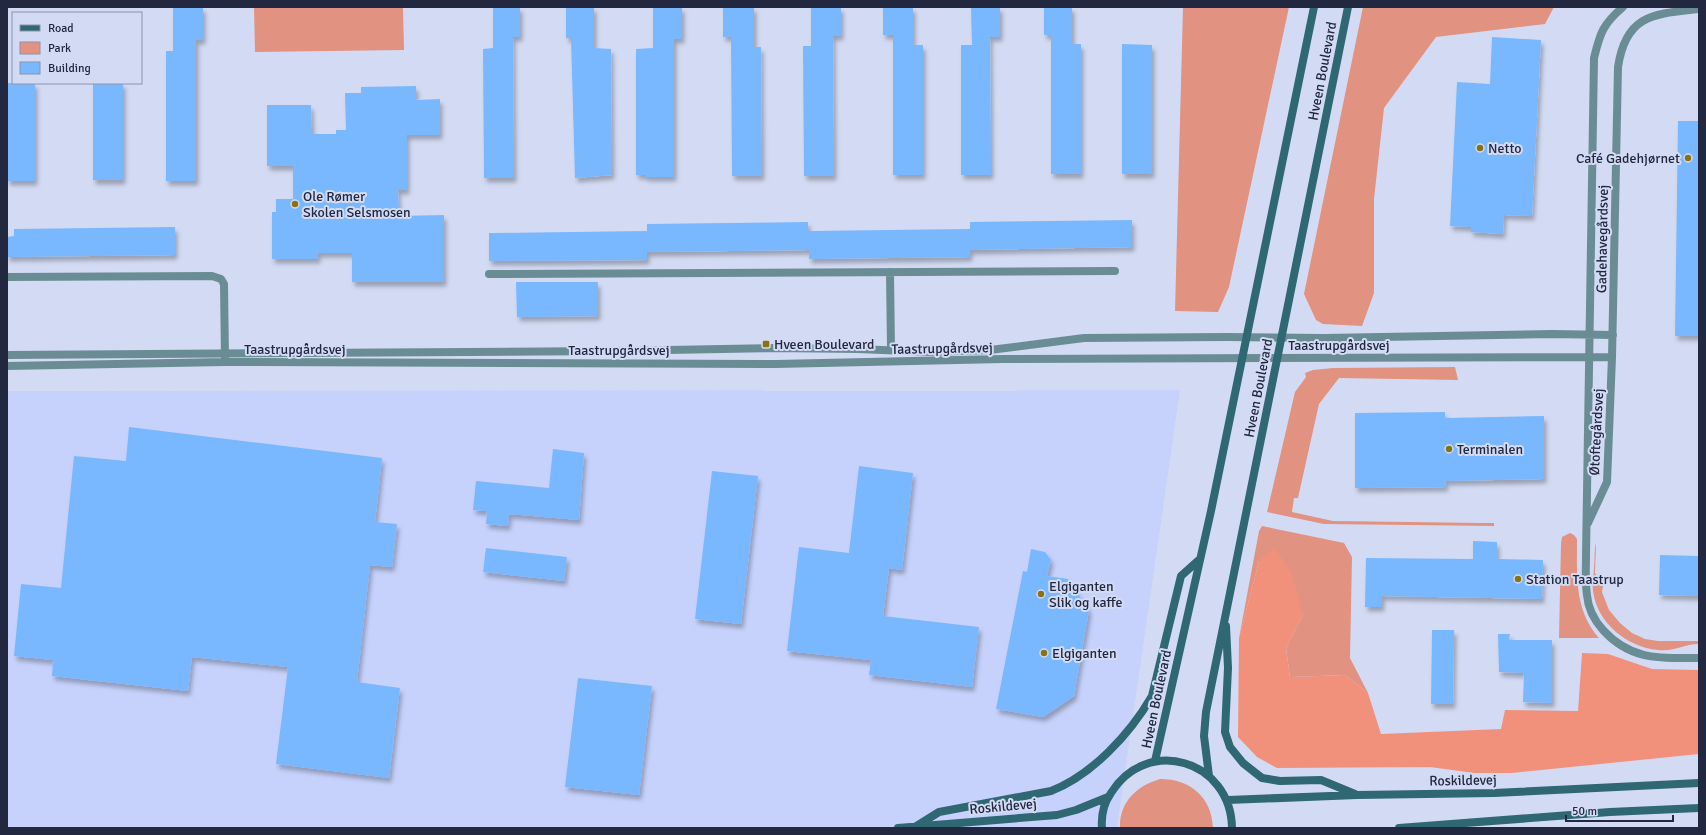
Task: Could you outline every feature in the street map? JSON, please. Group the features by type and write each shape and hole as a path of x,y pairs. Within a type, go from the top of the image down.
{"main road":[{"name":"Hveen Boulevard","path":"1155,761 1200,559 1314,7"},
{"name":"Hveen Boulevard","path":"1209,776 1204,736 1206,712 1348,7"},
{"path":"915,827 939,812 1051,792 1068,784 1085,773 1114,745 1145,709 1152,696 1181,576 1200,559"},
{"path":"1225,614 1228,668 1225,732 1230,747 1243,763 1262,778 1280,781 1321,780 1357,795"},
{"path":"1102,828 1103,810 1108,797 1116,784 1127,774 1140,766 1155,761 1174,761 1193,766 1209,776 1221,789 1228,800 1232,828"},
{"name":"Roskildevej","path":"1228,800 1357,795 1494,793 1699,783"},
{"name":"Roskildevej","path":"898,828 1056,815 1076,810 1108,797"},
{"path":"1399,828 1610,812 1699,808"},
{"path":"1452,828 1464,823"}],"street":[{"name":"Gadehavegårdsvej","path":"1590,357 1594,58 1600,33 1611,17 1623,7"},
{"name":"Gadehavegårdsvej","path":"1612,357 1618,67 1620,50 1630,33 1646,19 1660,13 1699,9"},
{"path":"489,274 1115,271"},
{"name":"Taastrupgårdsvej","path":"890,272 891,350"},
{"name":"Taastrupgårdsvej","path":"7,277 212,276 221,279 224,284 225,358"},
{"name":"Taastrupgårdsvej","path":"7,366 225,358 271,352 603,352 774,348 930,352 990,350 1084,338 1552,334 1613,335"},
{"name":"Taastrupgårdsvej","path":"7,355 776,364 1003,359 1612,357"},
{"name":"Øtoftegårdsvej","path":"1590,357 1586,527 1587,597 1595,621 1613,641 1642,656 1653,658 1699,658"},
{"name":"Øtoftegårdsvej","path":"1586,527 1607,482 1612,357"}],"shaded area":[{"path":"1180,390 1117,828 7,828 7,391"},
{"path":"1275,548 1292,574 1303,615 1286,648 1290,677 1345,675 1368,693 1381,734 1501,729 1505,710 1578,711 1582,653 1608,654 1652,669 1699,670 1699,754 1512,773 1474,773 1430,767 1277,768 1257,757 1238,737 1239,638 1259,561"}],"green space":[{"path":"254,7 403,7 404,50 255,52"},
{"path":"1183,7 1289,7 1229,287 1218,312 1175,311"},
{"path":"1363,7 1554,7 1545,24 1436,37 1384,108 1374,199 1374,293 1362,326 1323,324 1316,320 1304,294"},
{"path":"1455,367 1458,380 1339,378 1319,404 1298,498 1294,498 1292,512 1333,521 1494,523 1494,526 1324,524 1267,512 1295,392 1306,377 1305,373 1313,370 1333,368"},
{"path":"1262,526 1344,543 1352,557 1350,658 1368,693 1345,675 1290,677 1286,648 1303,615 1259,561 1239,638 1259,531"},
{"path":"1570,533 1577,539 1577,579 1581,604 1585,616 1599,638 1559,638 1561,543 1562,537"},
{"path":"1596,543 1595,573 1603,586 1602,592 1609,610 1620,623 1632,633 1645,639 1658,641 1699,641 1699,644 1669,650 1658,650 1635,644 1615,631 1600,613 1593,591"},
{"path":"1160,779 1181,782 1190,786 1197,792 1209,807 1213,828 1120,828 1120,819 1126,803 1143,786"}],"building":[{"path":"173,7 203,7 203,40 196,40 196,181 166,181 166,51 173,51"},
{"path":"493,7 520,7 520,37 513,37 514,178 484,178 483,49 493,48"},
{"path":"566,7 594,7 594,48 611,49 612,175 575,178 571,38 566,38"},
{"path":"653,7 682,7 682,39 674,39 674,177 645,177 645,175 636,175 636,49 653,48"},
{"path":"723,7 754,7 754,47 761,47 762,176 732,176 731,37 723,37"},
{"path":"811,7 841,7 841,36 833,36 834,176 804,176 803,46 811,46"},
{"path":"883,7 913,7 913,45 923,45 923,175 893,175 893,35 883,35"},
{"path":"971,7 1000,7 1000,37 990,37 991,175 961,175 961,45 972,45"},
{"path":"1044,7 1072,7 1072,44 1081,44 1081,174 1051,174 1051,35 1044,35"},
{"path":"1492,37 1541,40 1532,216 1504,215 1503,234 1471,232 1471,227 1450,226 1457,82 1490,84"},
{"path":"1122,44 1152,45 1152,174 1122,174"},
{"path":"7,83 35,84 35,181 7,181"},
{"path":"93,84 123,84 123,180 93,180"},
{"path":"416,86 416,100 440,99 440,135 407,135 407,190 398,190 399,216 444,215 444,282 352,282 352,253 318,253 318,259 272,259 272,212 276,212 276,199 293,199 293,166 267,166 267,105 311,105 312,134 336,134 336,130 346,130 345,93 361,93 361,87"},
{"path":"1678,121 1699,121 1699,336 1675,336"},
{"path":"1132,220 1132,247 970,250 970,257 809,259 809,250 647,252 647,260 489,261 489,233 647,231 647,224 808,222 808,231 970,229 970,222"},
{"path":"175,227 175,255 7,257 7,237 14,236 14,229"},
{"path":"516,282 598,282 598,316 517,317"},
{"name":"Terminalen","path":"1445,412 1445,418 1544,416 1544,479 1445,481 1446,487 1355,488 1355,413"},
{"path":"129,427 382,458 375,522 397,524 392,567 370,565 357,682 400,688 389,778 276,764 288,667 192,657 188,691 52,676 53,660 14,656 21,584 61,588 74,456 126,461"},
{"path":"553,449 584,453 579,520 509,514 508,526 486,524 487,511 473,510 476,481 549,488"},
{"path":"859,466 913,473 902,570 889,568 883,616 979,627 972,687 869,675 871,660 787,651 799,547 849,553"},
{"path":"712,471 758,476 741,624 695,619"},
{"path":"1473,541 1497,542 1497,559 1543,560 1542,599 1382,596 1382,607 1365,607 1366,558 1473,559"},
{"path":"486,548 567,557 564,581 483,572"},
{"name":"Elgiganten","path":"1031,549 1045,552 1051,560 1047,576 1068,579 1089,610 1074,696 1043,717 996,709 1023,571 1027,572"},
{"path":"1660,555 1699,556 1699,596 1659,595"},
{"path":"1432,630 1454,630 1453,704 1431,704"},
{"path":"1498,634 1510,634 1509,640 1552,640 1552,703 1523,702 1524,673 1499,672"},
{"path":"578,678 652,686 639,795 565,787"}],"place":[{"name":"Netto","path":"1480,148"},
{"name":"Café Gadehjørnet","path":"1688,158"},
{"name":"Ole Rømer Skolen Selsmosen","path":"295,204"},
{"name":"Hveen Boulevard","path":"766,344"},
{"name":"Terminalen","path":"1449,449"},
{"name":"Station Taastrup","path":"1518,579"},
{"name":"Elgiganten Slik og kaffe","path":"1041,594"},
{"name":"Elgiganten","path":"1044,653"}]}
